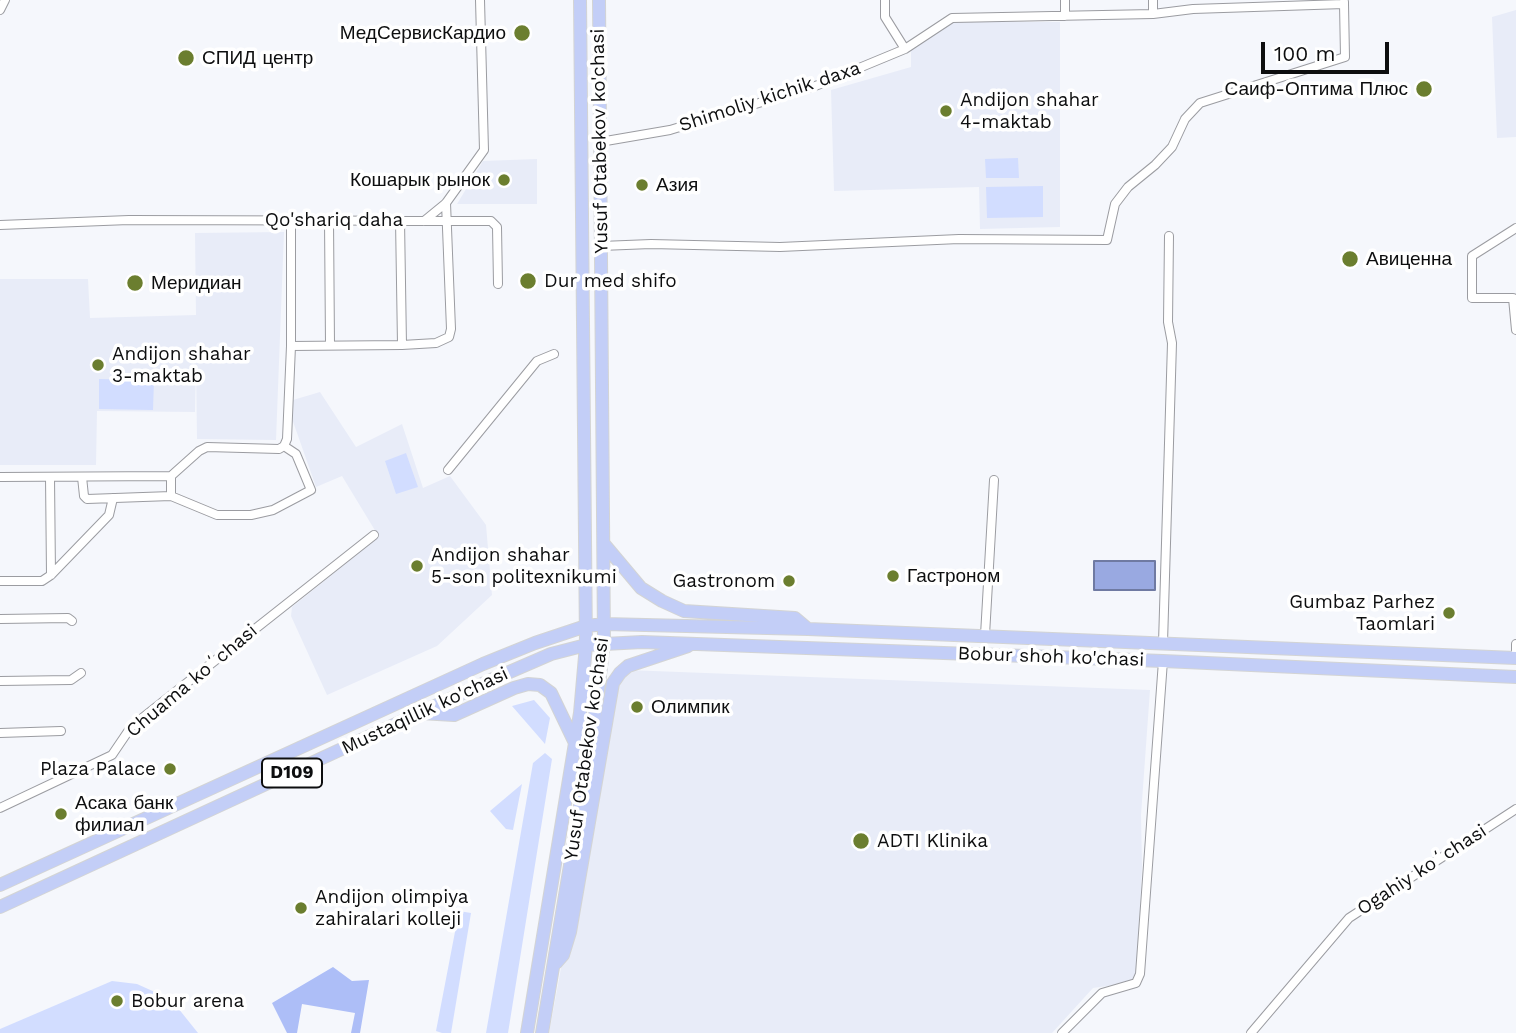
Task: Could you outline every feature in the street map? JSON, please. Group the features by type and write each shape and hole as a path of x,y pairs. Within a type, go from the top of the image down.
{"main road":[{"name":"Yusuf Otabekov ko'chasi","path":"527,1033 580,713 586,645 580,0"},
{"name":"Yusuf Otabekov ko'chasi","path":"542,1033 595,716 605,624 598,0"},
{"path":"604,544 641,588 684,611 795,618 808,629"},
{"name":"Bobur shoh ko'chasi","path":"586,626 605,624 985,635 1516,658"},
{"name":"Mustaqillik ko'chasi","path":"0,885 483,664 586,626"},
{"name":"Bobur shoh ko'chasi","path":"586,645 604,642 693,644 1516,677"},
{"path":"554,965 564,955 570,932 612,683 628,666 693,644"},
{"name":"Mustaqillik ko'chasi","path":"0,907 551,654 586,645"},
{"path":"1310,668 1311,650"},
{"path":"1406,673 1407,654"},
{"path":"420,713 454,715 514,688 527,684 540,685 551,693 575,743"}],"street":[{"path":"0,10 5,0"},
{"name":"Qo'shariq daha","path":"0,225 129,220 424,221 446,203 484,150 480,0"},
{"path":"885,0 885,17 905,49"},
{"path":"1065,0 1065,16"},
{"path":"1153,0 1153,14"},
{"path":"601,246 651,244 780,247 958,239 1107,240 1115,204 1128,187 1172,148 1185,119 1199,103 1345,57 1343,2"},
{"name":"Shimoliy kichik daxa","path":"600,142 670,131 818,85 905,49 952,18 1153,14 1193,9 1343,2"},
{"path":"291,346 402,345 436,343 449,337 451,329 446,203"},
{"path":"0,477 171,476 198,451 207,447 279,449 285,446 291,346 290,219"},
{"path":"328,220 330,345"},
{"path":"400,220 402,345"},
{"path":"424,221 495,222 498,284"},
{"path":"1516,228 1472,256 1472,298 1513,298 1516,330"},
{"path":"1163,643 1172,343 1168,322 1169,236"},
{"path":"448,470 537,361 554,354"},
{"path":"82,477 84,496 87,499 171,496 217,514 251,515 274,510 311,490 296,454 285,446"},
{"path":"171,476 171,496"},
{"path":"50,477 51,575"},
{"path":"985,635 994,480"},
{"path":"0,580 42,581 51,575 110,515 113,498"},
{"name":"Chuama koʻchasi","path":"0,808 112,755 131,727 374,535"},
{"path":"0,619 68,618 72,621"},
{"path":"1516,644 1516,658"},
{"path":"1062,1033 1102,993 1136,983 1140,974 1163,661"},
{"path":"0,681 71,680 81,673"},
{"path":"0,733 61,732"},
{"name":"Ogahiy koʻchasi","path":"1251,1033 1349,918 1516,809"}],"shaded area":[{"path":"1516,10 1516,137 1497,138 1492,17"},
{"name":"Andijon shahar 4-maktab","path":"954,22 1060,22 1060,227 980,229 979,187 834,191 831,90 911,67 911,50"},
{"path":"1018,158 1019,178 986,178 985,159"},
{"name":"Кошарык рынок","path":"537,159 537,204 457,204 483,161"},
{"path":"1043,186 1043,217 987,218 986,187"},
{"name":"Andijon shahar 3-maktab","path":"284,232 276,440 197,439 196,361 195,412 97,411 96,465 0,465 0,279 88,279 90,318 196,315 195,233"},
{"path":"99,379 154,380 153,410 99,409"},
{"name":"Andijon shahar 5-son politexnikumi","path":"320,392 356,447 402,424 423,488 450,476 486,525 492,595 437,646 327,695 291,616 292,607 379,537 342,476 316,487 290,413 293,400"},
{"path":"406,453 418,487 396,494 385,461"},
{"path":"1094,561 1155,561 1155,590 1094,590"},
{"name":"ADTI Klinika","path":"627,670 1150,690 1141,815 1142,866 1137,978 1128,983 1093,988 1052,1033 549,1033 612,692"},
{"path":"534,700 550,718 545,744 512,706"},
{"path":"545,753 552,759 508,1033 486,1033 533,763"},
{"path":"522,784 513,830 506,829 490,811"},
{"path":"459,911 471,913 451,1033 442,1033 436,1031"},
{"path":"333,967 352,981 369,980 360,1033 351,1033 355,1013 302,1004 297,1033 287,1033 272,1003"},
{"name":"Bobur arena","path":"112,981 137,984 157,993 178,1008 198,1033 0,1033 0,1029"}],"place":[{"name":"МедСервисКардио","path":"522,33"},
{"name":"СПИД центр","path":"186,58"},
{"name":"Саиф-Оптима Плюс","path":"1424,89"},
{"name":"Andijon shahar 4-maktab","path":"946,111"},
{"name":"Кошарык рынок","path":"504,180"},
{"name":"Азия","path":"642,185"},
{"name":"Авиценна","path":"1350,259"},
{"name":"Dur med shifo","path":"528,281"},
{"name":"Меридиан","path":"135,283"},
{"name":"Andijon shahar 3-maktab","path":"98,365"},
{"name":"Andijon shahar 5-son politexnikumi","path":"417,566"},
{"name":"Гастроном","path":"893,576"},
{"name":"Gastronom","path":"789,581"},
{"name":"Gumbaz Parhez Taomlari","path":"1449,613"},
{"name":"Олимпик","path":"637,707"},
{"name":"Plaza Palace","path":"170,769"},
{"name":"Асака банк филиал","path":"61,814"},
{"name":"ADTI Klinika","path":"861,841"},
{"name":"Andijon olimpiya zahiralari kolleji","path":"301,908"},
{"name":"Bobur arena","path":"117,1001"}]}
